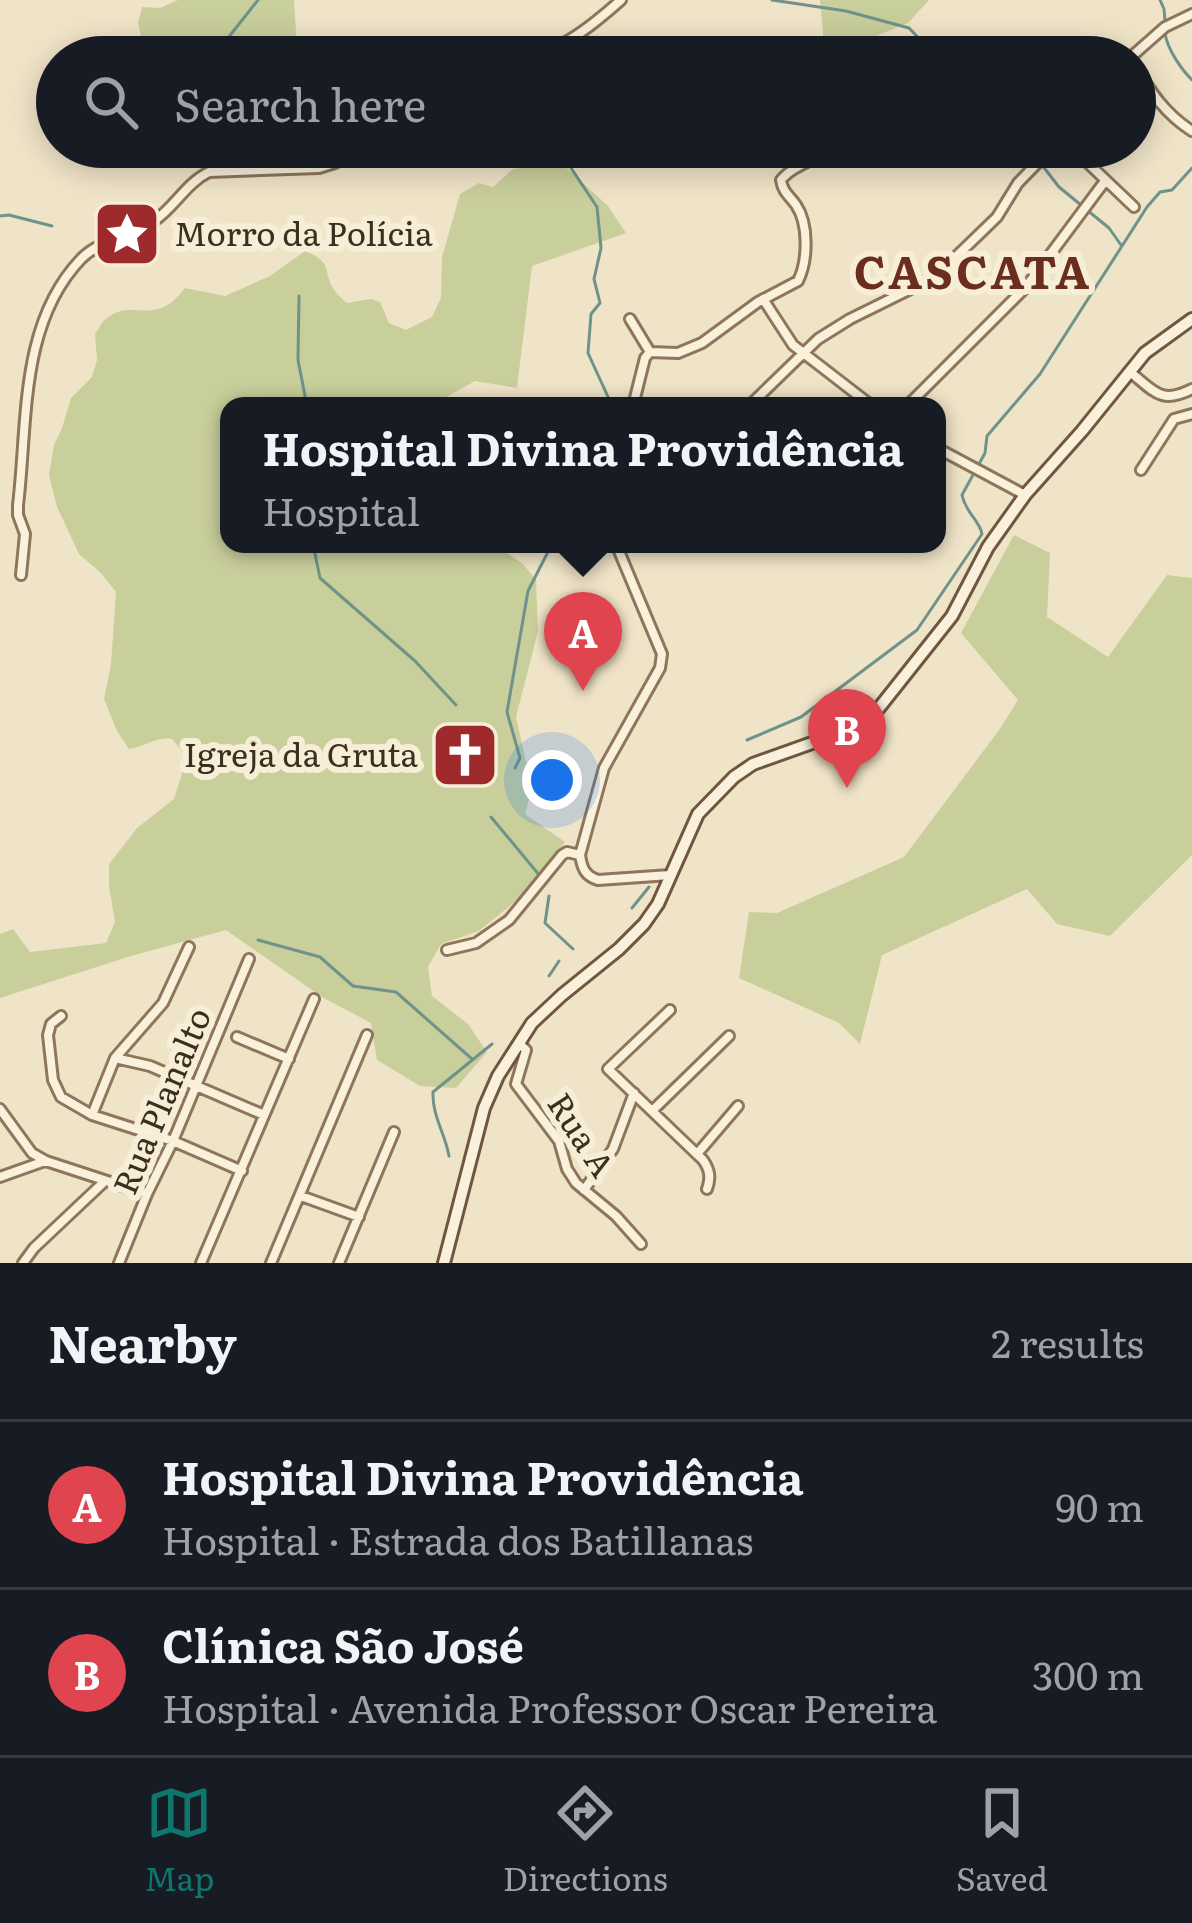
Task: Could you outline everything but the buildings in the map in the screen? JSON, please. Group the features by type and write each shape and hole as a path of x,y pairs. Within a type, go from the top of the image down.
{"main road":[{"path":"444,1263 484,1108 498,1076 540,1015 644,924 658,904 698,814 753,764 860,724 879,707 952,616 988,548 1025,496 1145,353 1192,319"}],"street":[{"path":"576,36 621,0"},
{"path":"1156,36 1192,14"},
{"path":"1156,100 1192,131"},
{"path":"21,575 25,534 18,515 34,351 55,294 83,258 156,220 209,172 297,168"},
{"path":"650,352 678,353 702,343 763,299 798,281 804,262 802,217 782,191 781,181 796,168"},
{"path":"758,397 803,351 850,319 934,277 998,217 1033,168"},
{"path":"1093,168 1134,207"},
{"path":"916,397 1026,287 1106,181"},
{"path":"763,299 793,345 861,397"},
{"path":"630,319 650,352"},
{"path":"634,397 650,352"},
{"path":"1129,371 1159,396 1168,398 1192,389"},
{"path":"1142,470 1174,419 1192,414"},
{"path":"946,453 1025,496"},
{"path":"620,553 662,654 660,668 604,768 580,855 582,867 598,880 670,875"},
{"path":"447,950 476,943 509,920 562,855 580,855"},
{"path":"92,1115 115,1058 163,1003 188,947"},
{"name":"Rua Planalto","path":"119,1263 249,959"},
{"path":"201,1263 314,999"},
{"path":"670,1010 608,1070 698,1154 709,1168 707,1189"},
{"path":"62,1016 51,1024 48,1035 53,1081 61,1097 92,1115 172,1141 242,1172"},
{"path":"271,1263 367,1035"},
{"path":"652,1111 729,1036"},
{"path":"237,1037 289,1059"},
{"name":"Rua A","path":"519,1043 526,1050 516,1084 559,1141 567,1169 641,1244"},
{"path":"115,1058 150,1066 264,1115"},
{"path":"584,1190 613,1149 634,1094"},
{"path":"698,1154 738,1106"},
{"path":"0,1109 32,1153 146,1194"},
{"path":"339,1263 394,1132"},
{"path":"0,1177 46,1161"},
{"path":"23,1263 105,1181"},
{"path":"301,1196 358,1217"}],"green space":[{"path":"178,0 294,0 296,36 141,36 142,7 160,8"},
{"path":"820,0 929,0 908,23 876,36 823,36"},
{"path":"566,168 608,206 626,233 532,266 517,388 475,381 446,397 220,397 220,553 507,553 536,580 538,631 516,717 532,788 525,814 565,842 534,886 479,931 441,944 428,967 432,996 468,1024 487,1052 456,1088 420,1086 377,1060 371,1023 322,997 226,930 0,998 0,934 13,929 30,952 106,943 115,922 109,864 137,828 174,799 187,757 172,739 129,749 117,731 104,699 116,592 79,554 57,507 49,475 71,398 92,377 97,360 95,334 117,312 164,307 185,288 225,296 270,276 305,251 324,263 334,290 347,303 380,302 389,323 406,330 432,317 441,298 442,257 460,194 479,183 493,187 513,169"},
{"path":"1014,535 1050,553 1047,617 1108,657 1167,575 1192,578 1192,855 1110,936 1057,924 1027,889 882,955 860,1044 839,1023 739,978 749,912 777,913 904,857 999,730 1018,700 961,633"}],"waterway":[{"path":"230,36 258,0"},
{"path":"772,0 846,11 909,28 917,36"},
{"path":"1160,0 1165,21"},
{"path":"1165,34 1192,80"},
{"path":"571,168 597,207 601,248 594,279 600,303 591,314 588,353 608,397"},
{"path":"1044,168 1121,245"},
{"path":"747,740 801,717 917,630 982,534 962,495 985,453 987,436 1040,374 1147,207 1192,168"},
{"path":"0,216 52,226"},
{"path":"299,296 298,360 305,397"},
{"path":"315,553 320,578 415,661 456,705"},
{"path":"515,768 520,758 507,712 528,591 547,553"},
{"path":"491,817 540,876"},
{"path":"632,908 649,887"},
{"path":"549,896 545,923 573,949"},
{"path":"258,940 320,957 353,986 396,992 472,1059"},
{"path":"549,976 559,961"},
{"path":"449,1156 433,1092 492,1044"}],"place":[{"name":"Morro da Polícia","path":"127,234"},
{"name":"Hospital Divina Providência","path":"583,691"},
{"name":"Igreja da Gruta","path":"465,755"},
{"name":"Clínica São José","path":"847,788"}],"district":[{"name":"CASCATA","path":"973,273"}]}
